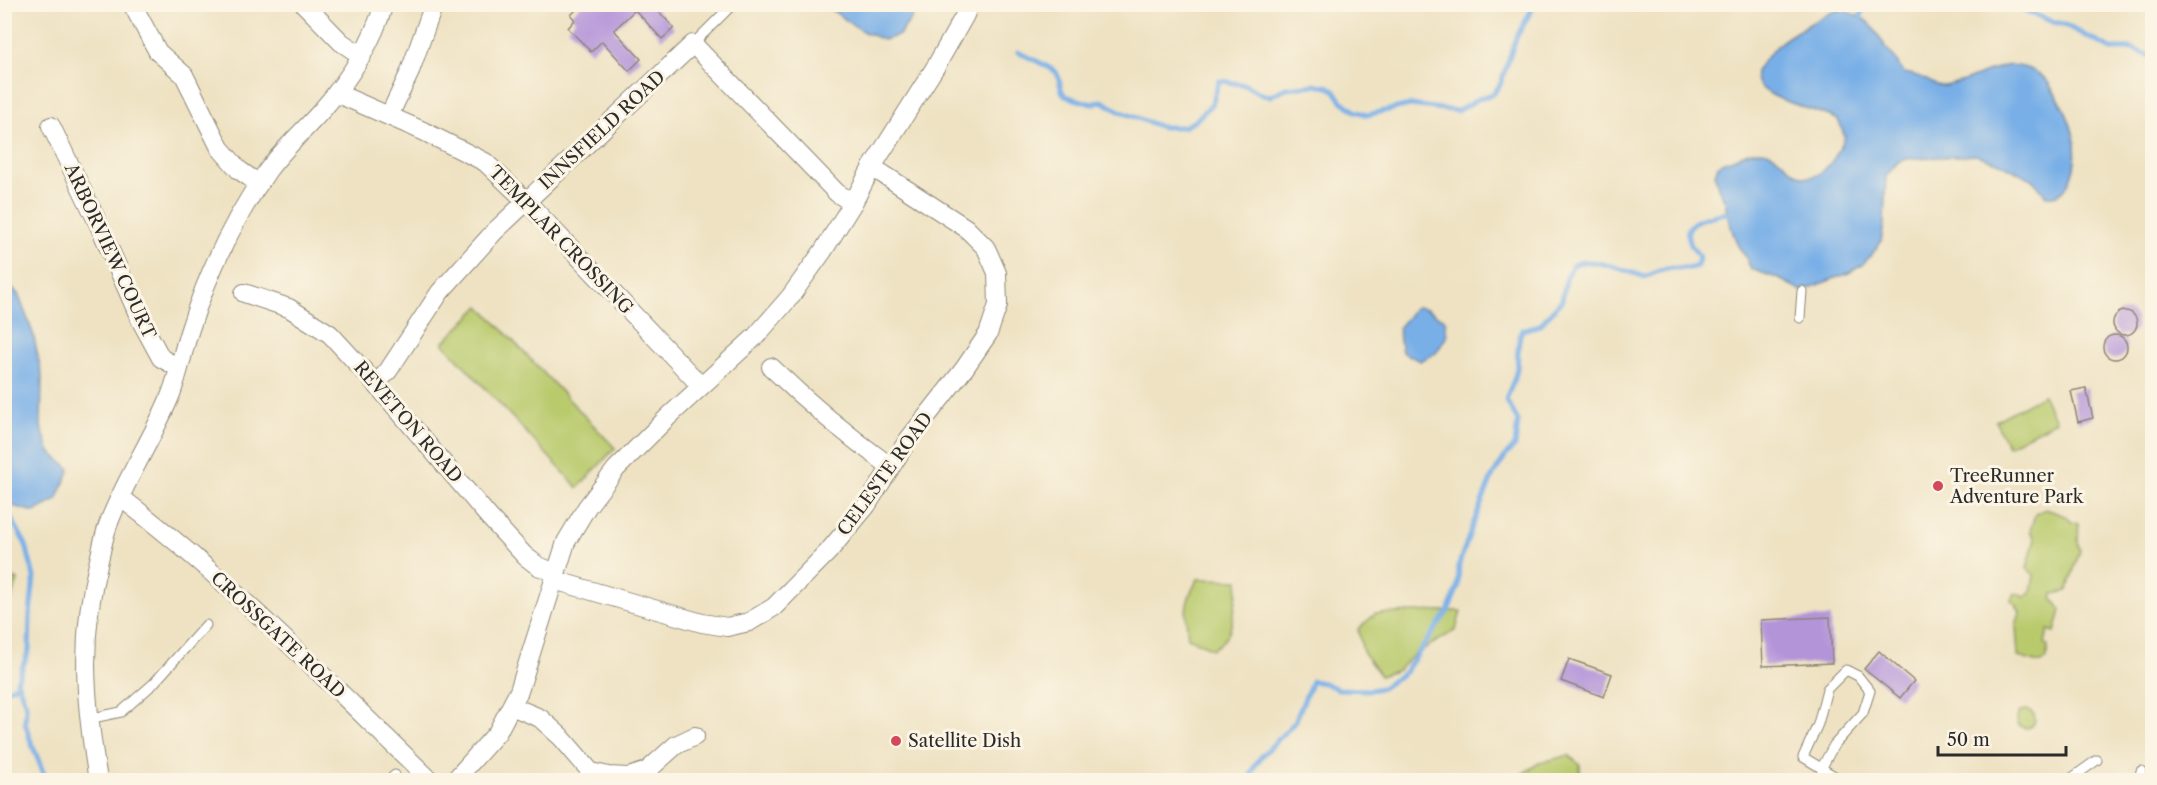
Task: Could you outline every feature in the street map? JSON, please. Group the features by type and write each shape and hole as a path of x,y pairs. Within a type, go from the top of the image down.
{"street":[{"path":"132,4 158,52 184,75 220,148 239,170 259,184"},
{"path":"304,4 341,42 362,56"},
{"path":"98,780 88,719 84,665 87,621 95,574 107,526 159,422 207,281 232,229 259,184 289,144 336,93 362,56 384,4"},
{"path":"390,116 409,74 434,4"},
{"path":"455,780 497,733 512,706 525,674 566,542 587,507 616,469 756,336 790,297 823,251 853,202 872,167 936,66 969,4"},
{"path":"693,44 837,194 853,202"},
{"name":"INNSFIELD ROAD","path":"376,384 388,371 440,292 494,232 693,44"},
{"name":"TEMPLAR CROSSING","path":"336,93 390,116 485,162 526,201 701,386"},
{"name":"ARBORVIEW COURT","path":"51,126 99,225 141,321 161,358 179,368"},
{"name":"CELESTE ROAD","path":"555,577 702,623 727,627 749,622 774,607 828,552 867,505 908,440 964,369 988,334 998,305 997,273 986,248 966,228 872,167"},
{"name":"REVETON ROAD","path":"244,293 289,308 330,334 525,556 555,577"},
{"path":"771,367 802,398 849,437 891,467"},
{"name":"CROSSGATE ROAD","path":"120,497 154,523 255,612 430,780"},
{"path":"512,706 540,718 561,737 592,776 645,776 676,745 695,736"}],"lane":[{"path":"693,44 733,4"},
{"path":"1800,318 1802,291"},
{"path":"88,719 121,711 153,684 206,625"},
{"path":"1821,769 1834,745 1863,713 1870,691 1858,676 1846,670 1827,688 1818,724 1803,757 1821,769 1841,780"},
{"path":"2069,780 2097,760"}],"green space":[{"path":"480,306 615,448 578,488 443,343"},
{"path":"2043,395 2056,421 2008,446 1995,421"},
{"path":"2046,509 2068,517 2071,522 2078,523 2080,550 2067,591 2053,594 2052,598 2061,610 2055,632 2048,630 2045,643 2048,647 2046,660 2039,663 2018,657 2016,625 2020,613 2016,604 2011,600 2014,593 2025,597 2031,592 2034,575 2027,568 2035,539 2030,531 2035,514"},
{"path":"4,575 18,580 5,618"},
{"path":"1198,579 1238,580 1229,632 1213,649 1188,638 1187,607 1190,594"},
{"path":"1461,611 1456,630 1415,654 1398,670 1380,676 1363,652 1358,629 1375,614"},
{"path":"2026,710 2032,713 2035,719 2032,725 2026,728 2020,725 2017,719 2020,713"},
{"path":"1569,755 1580,765 1581,780 1513,780 1539,763"}],"water":[{"path":"824,5 921,5 899,35 884,40 864,32"},
{"path":"1839,10 1856,15 1867,22 1904,73 1920,77 1936,85 1949,85 1998,67 2007,66 2026,68 2045,78 2065,111 2073,133 2074,168 2066,188 2058,195 2046,196 2033,180 2000,163 1976,155 1907,159 1898,162 1886,176 1881,242 1862,265 1851,272 1802,291 1779,279 1751,269 1738,246 1729,222 1725,201 1718,188 1715,175 1718,165 1754,151 1770,153 1805,177 1813,177 1830,164 1845,137 1838,120 1774,96 1763,89 1757,81 1756,72 1783,41 1818,19"},
{"path":"5,281 18,294 33,333 42,376 41,427 50,452 70,469 57,500 34,512 5,504"},
{"path":"1416,307 1427,309 1445,320 1447,336 1436,353 1420,361 1402,352 1398,328"}],"building":[{"path":"582,4 652,4 674,28 662,39 635,10 617,27 614,30 641,59 629,71 602,41 591,52 568,28 575,20 571,15"},
{"path":"2125,311 2133,315 2137,323 2133,331 2125,335 2117,331 2113,323 2117,315"},
{"path":"2115,335 2123,339 2127,347 2123,355 2115,359 2107,355 2103,347 2107,339"},
{"path":"2086,388 2093,418 2078,422 2071,391"},
{"path":"1830,617 1832,663 1763,666 1761,620"},
{"path":"1879,651 1914,681 1900,698 1864,669"},
{"path":"1569,659 1612,674 1604,697 1561,681"}],"waterway":[{"path":"1018,52 1055,71 1065,96 1092,104 1102,101 1119,111 1161,127 1183,127 1195,121 1212,104 1219,81 1245,85 1270,96 1286,88 1327,86 1355,111 1367,115 1410,105 1458,111 1480,98 1493,94 1500,85 1516,38 1535,4"},
{"path":"1861,17 1863,4"},
{"path":"2009,4 2063,24 2111,49 2133,49 2152,57"},
{"path":"1249,780 1255,765 1262,756 1295,722 1312,681 1338,689 1382,688 1405,672 1448,611 1458,587 1459,564 1492,477 1506,455 1515,446 1518,421 1506,400 1518,363 1520,335 1522,330 1540,325 1562,300 1566,280 1572,266 1587,262 1597,263 1645,277 1666,268 1697,266 1699,258 1689,241 1687,234 1689,228 1693,223 1706,217 1726,213"},
{"path":"4,512 10,516 26,545 34,577 29,650 17,681 26,705 25,723 46,779"},
{"path":"4,691 18,685"}],"place":[{"name":"TreeRunner Adventure Park","path":"1938,486"},
{"name":"Satellite Dish","path":"896,741"}]}
